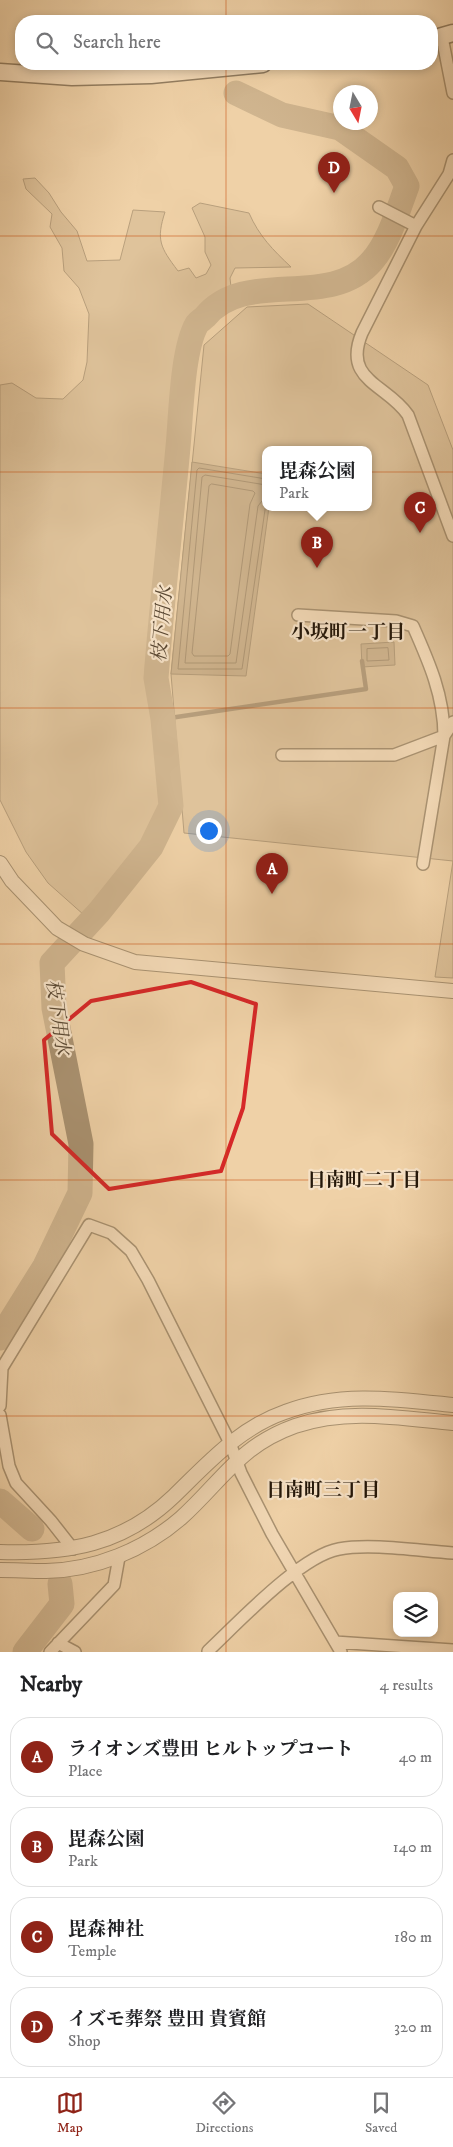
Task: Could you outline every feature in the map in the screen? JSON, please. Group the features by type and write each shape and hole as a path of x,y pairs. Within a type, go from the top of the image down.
{"main road":[{"path":"0,72 72,77 151,75 202,70"}],"street":[{"path":"442,36 453,93"},
{"path":"452,532 408,415 402,407 363,374 356,356 357,345 362,333 415,226 451,175 453,160"},
{"path":"379,207 415,226"},
{"path":"298,615 396,621 413,626 433,670 444,714 444,736 423,864"},
{"path":"282,755 394,755 444,736 453,722"},
{"path":"0,863 12,881 57,928 104,953 135,962 453,991"},
{"path":"0,1406 2,1368 88,1225 111,1234 131,1251 148,1280 230,1443 236,1461 272,1534 338,1647 453,1650"},
{"path":"0,1552 33,1553 73,1549 109,1540 145,1519 174,1496 230,1443 251,1428 283,1412 321,1401 367,1397 453,1405"},
{"path":"0,1570 47,1571 119,1557 152,1539 181,1518 236,1461 265,1440 295,1426 350,1414 453,1423"},
{"path":"0,1415 9,1466 16,1483 52,1521 73,1549"},
{"path":"208,1651 294,1571 333,1550 348,1548 453,1553"},
{"path":"50,1652 114,1585 119,1557"},
{"path":"58,1643 74,1652"}],"highlighted area":[{"path":"191,982 256,1004 243,1108 221,1171 109,1189 52,1134 44,1040 91,1001"}],"shaded area":[{"path":"35,178 49,193 61,212 77,231 87,261 120,260 133,210 165,212 160,237 167,256 178,271 189,268 196,278 206,274 211,265 205,252 205,237 192,208 200,203 249,213 257,229 267,242 291,267 235,268 230,278 231,287 205,308 185,336 164,505 148,677 158,754 162,806 144,843 92,910 84,915 48,883 26,852 0,800 0,385 12,383 36,398 63,399 83,380 87,362 89,314 79,288 64,271 62,248 50,227 52,214 26,189 23,179"},
{"path":"308,304 428,385 453,450 453,861 184,833 171,674 204,345 247,307"},
{"path":"453,861 453,978 435,977"}],"water":[{"path":"192,462 262,473 262,511 268,511 246,676 171,674"},
{"path":"394,642 395,665 362,667 361,644"}],"waterway":[{"name":"枝下用水","path":"0,1338 45,1266 80,1193 81,1144 54,1008 52,963 99,912 151,847 171,806 163,719 156,678 183,384 192,335 198,323 222,302 242,294 265,290 311,288 334,284 354,276 372,261 383,245 407,186 397,168 340,128 282,115 236,93"},
{"path":"163,719 366,689 362,661"},
{"name":"枝下用水","path":"0,1501 32,1529"},
{"name":"枝下用水","path":"25,1652 62,1604 60,1584"}],"place":[{"name":"イズモ葬祭 豊田 貴賓館","path":"334,193"},
{"name":"毘森神社","path":"420,533"},
{"name":"毘森公園","path":"317,568"},
{"name":"ライオンズ豊田 ヒルトップコート","path":"272,894"}],"district":[{"name":"小坂町一丁目","path":"348,631"},
{"name":"日南町二丁目","path":"364,1179"},
{"name":"日南町三丁目","path":"323,1489"}]}
